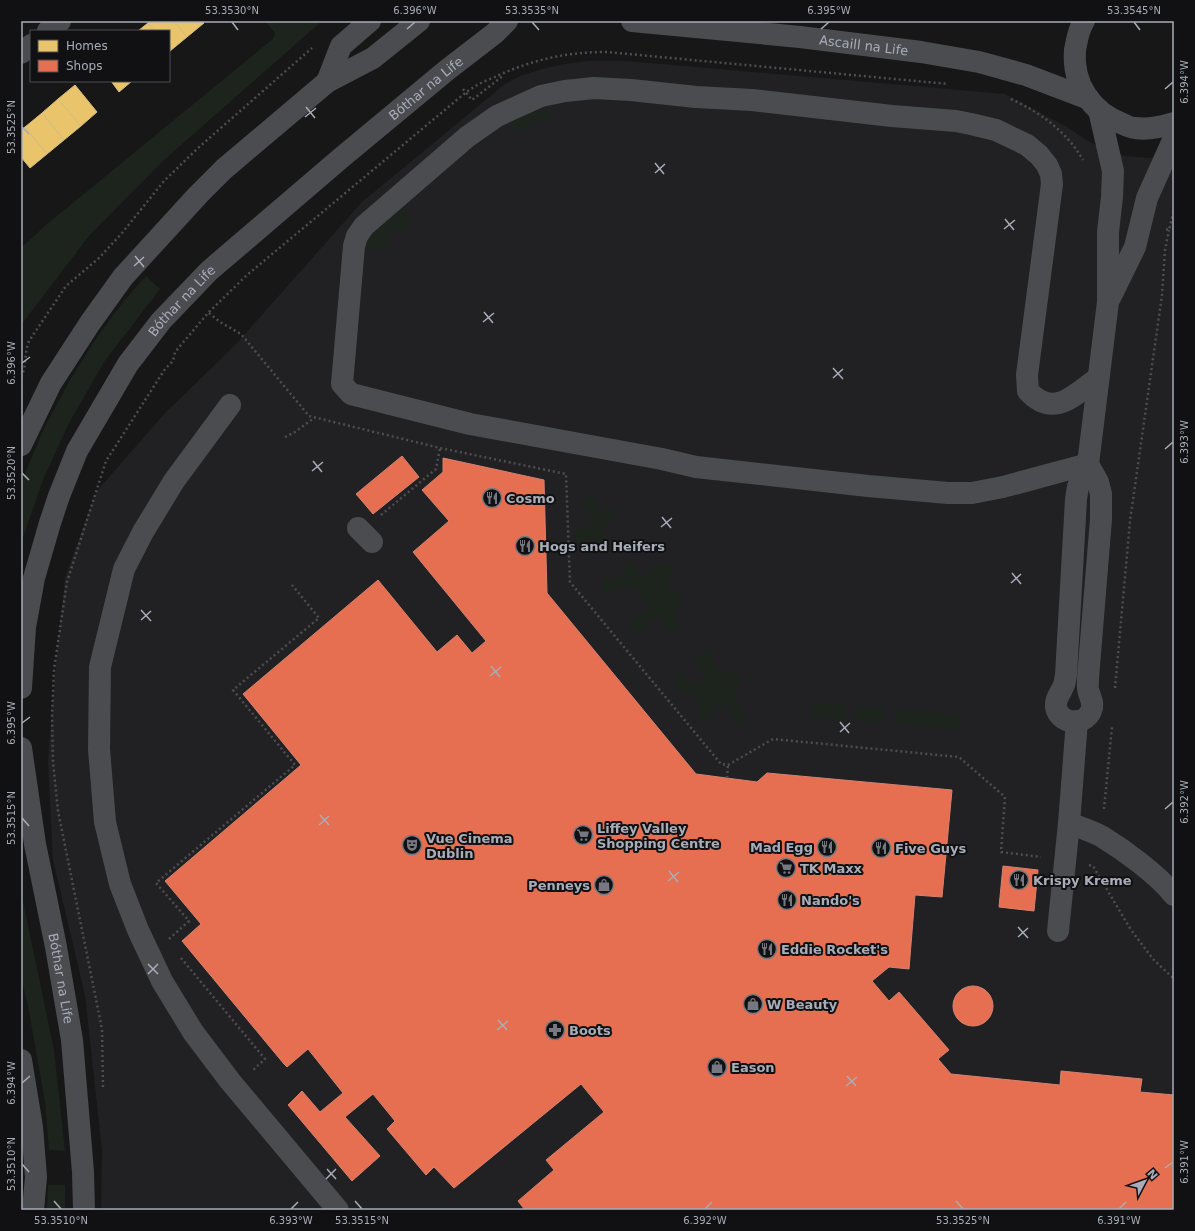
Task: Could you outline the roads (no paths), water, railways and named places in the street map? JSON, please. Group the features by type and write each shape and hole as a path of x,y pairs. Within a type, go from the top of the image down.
{"street":[{"path":"49,30 60,21"},
{"path":"327,82 341,46 370,21"},
{"path":"21,445 51,383 85,330 123,277 144,253 224,169 327,82 374,58 419,21"},
{"name":"Bóthar na Life","path":"21,688 25,627 34,578 59,496 77,451 128,364 161,322 209,271 323,173 447,70 495,33 507,21"},
{"name":"Ascaill na Life","path":"632,21 800,37 921,52 979,62 1026,75 1094,104"},
{"path":"1084,21 1079,28 1074,63 1080,85 1094,104 1111,120 1134,128 1158,128 1174,123"},
{"path":"21,53 30,46"},
{"path":"1088,464 1003,487 972,493 948,493 875,487 696,467 662,459 470,424 351,394 342,384 354,246 357,236 364,226 467,137 497,116 541,96 565,91 594,88 632,90 696,97 752,100 964,123 996,130 1027,144 1048,165 1051,174 1052,184 1027,375 1028,391 1035,399 1042,403 1056,405 1073,396 1098,378"},
{"path":"1088,464 1098,482 1101,494 1101,519 1088,678 1088,692 1092,704 1089,715 1084,719 1068,721 1062,718 1058,713 1056,701 1063,688 1066,675 1076,499 1078,487 1088,464 1108,302 1108,232 1113,171 1094,104"},
{"path":"1108,302 1135,247 1147,198 1174,138"},
{"path":"230,405 174,481 142,532 124,569 100,667 99,749 105,822 120,884 138,930 162,981 193,1032 230,1081 338,1210"},
{"path":"1058,931 1069,823 1077,721"},
{"name":"Bóthar na Life","path":"21,748 35,844 56,947 72,1040 83,1172 84,1210"},
{"path":"1069,823 1100,836 1144,867 1168,887 1174,895"},
{"path":"21,1060 32,1127 36,1177 33,1210"}],"place":[{"name":"Cosmo","path":"492,498"},
{"name":"Hogs and Heifers","path":"525,546"},
{"name":"Liffey Valley Shopping Centre","path":"583,835"},
{"name":"Vue Cinema Dublin","path":"412,845"},
{"name":"Mad Egg","path":"827,847"},
{"name":"Five Guys","path":"881,848"},
{"name":"TK Maxx","path":"786,868"},
{"name":"Krispy Kreme","path":"1019,880"},
{"name":"Penneys","path":"604,885"},
{"name":"Nando's","path":"787,900"},
{"name":"Eddie Rocket's","path":"767,949"},
{"name":"W Beauty","path":"753,1004"},
{"name":"Boots","path":"555,1030"},
{"name":"Eason","path":"717,1067"}]}
